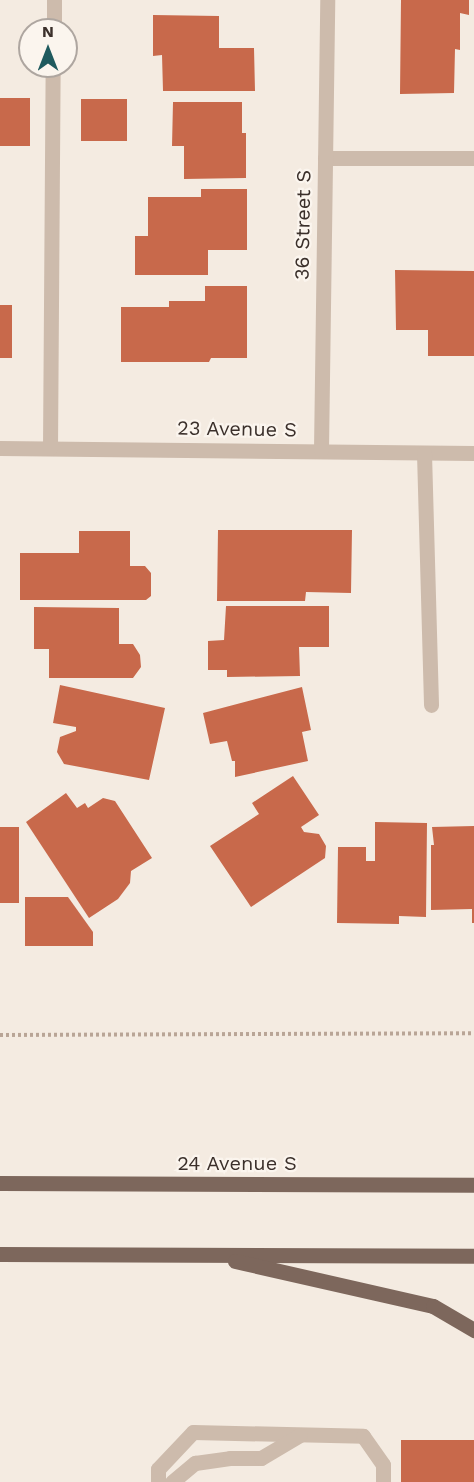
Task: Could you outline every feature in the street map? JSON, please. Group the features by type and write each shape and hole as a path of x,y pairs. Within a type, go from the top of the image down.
{"main road":[{"name":"24 Avenue S","path":"0,1183 474,1185"},
{"path":"0,1254 474,1256"},
{"path":"205,1254 433,1306 474,1329"}],"street":[{"path":"54,0 54,18"},
{"name":"36 Street S","path":"321,450 327,0"},
{"path":"50,448 53,78"},
{"path":"325,158 474,158"},
{"name":"23 Avenue S","path":"0,448 474,453"},
{"path":"424,453 431,705"},
{"path":"159,1482 159,1469 193,1432 363,1436 383,1465 383,1482"},
{"path":"172,1482 195,1464 230,1458 261,1458 301,1435"}],"path":[{"path":"0,1035 474,1033"}],"building":[{"path":"401,0 469,0 469,15 460,13 460,50 455,49 454,93 400,94"},
{"path":"153,15 219,16 219,48 254,48 255,91 163,91 162,55 153,56"},
{"path":"0,98 30,98 30,146 0,146"},
{"path":"81,99 127,99 127,141 81,141"},
{"path":"173,102 242,102 242,133 246,133 246,178 184,179 184,146 172,146"},
{"path":"201,189 247,189 247,250 208,250 208,275 135,275 135,236 148,236 148,197 201,197"},
{"path":"395,270 474,271 474,356 428,356 428,330 396,330"},
{"path":"205,286 247,286 247,358 211,358 209,362 121,362 121,307 169,307 169,301 205,301"},
{"path":"0,305 12,305 12,358 0,358"},
{"path":"218,530 352,530 351,593 306,592 305,601 217,601"},
{"path":"79,531 130,531 130,566 145,566 151,573 151,596 146,600 20,600 20,553 79,553"},
{"path":"226,606 329,606 329,647 299,647 300,676 227,677 227,670 208,670 208,641 224,640"},
{"path":"34,607 119,608 119,644 133,644 140,655 141,667 133,678 49,678 49,649 34,649"},
{"path":"60,685 165,708 149,780 64,764 57,752 60,737 76,731 76,727 53,723"},
{"path":"302,687 311,730 302,732 308,761 235,777 235,761 232,761 227,741 210,744 203,713"},
{"path":"293,776 319,815 301,827 304,832 319,834 326,846 325,858 251,907 210,846 259,814 252,803"},
{"path":"66,793 77,808 85,803 88,808 103,798 115,801 152,858 131,871 130,883 118,899 89,918 26,822"},
{"path":"375,822 427,823 426,917 399,916 399,924 337,923 338,847 366,847 366,861 375,861"},
{"path":"474,826 474,923 472,923 472,909 431,910 431,845 434,845 432,827"},
{"path":"0,827 19,827 19,903 0,903"},
{"path":"25,897 68,897 93,932 93,946 25,946"},
{"path":"401,1440 474,1440 474,1482 401,1482"}]}
